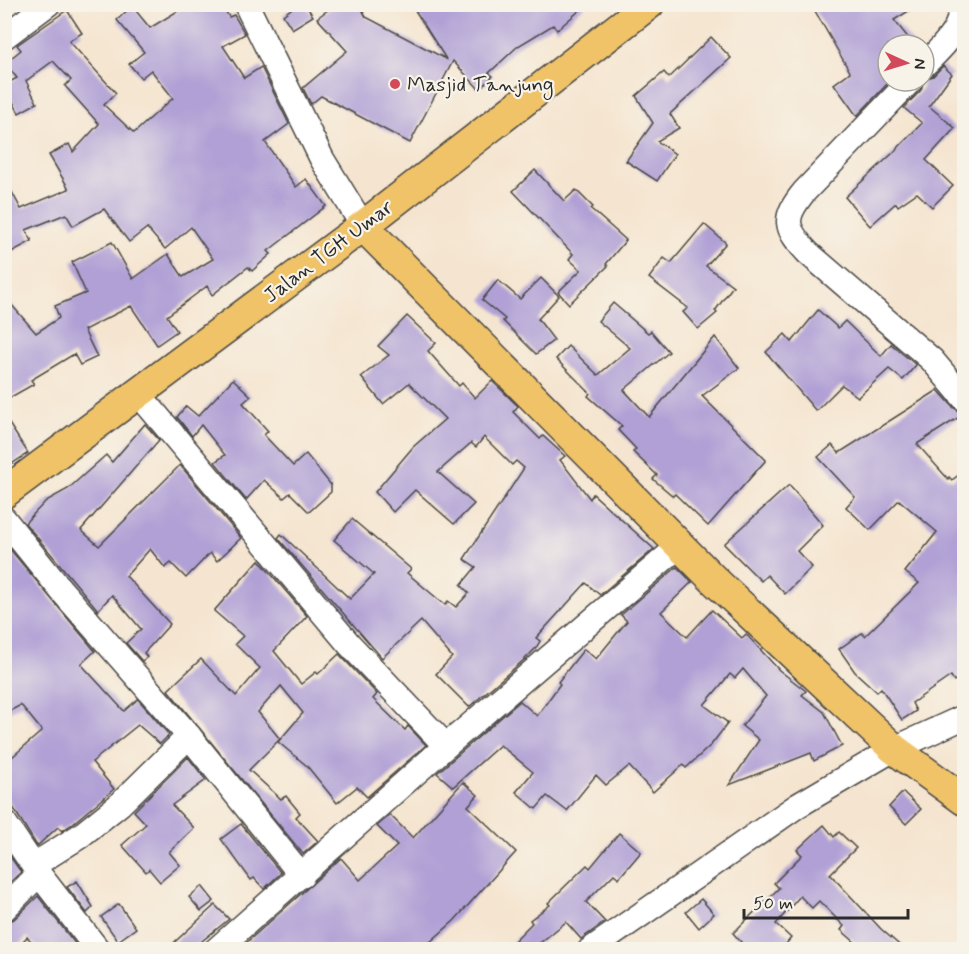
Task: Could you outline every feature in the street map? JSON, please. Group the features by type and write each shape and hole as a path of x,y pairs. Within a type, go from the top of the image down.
{"main road":[{"name":"Jalan TGH Umar","path":"4,493 363,226 649,4"},
{"path":"363,226 680,546 894,749 964,800"}],"street":[{"path":"4,37 48,4"},
{"path":"246,4 322,159 363,226"},
{"path":"936,51 958,26 960,15 957,4"},
{"path":"899,93 792,206 787,224 792,236 808,254 932,360 964,398"},
{"path":"137,392 349,644 446,746"},
{"path":"4,519 61,590 189,736 302,876"},
{"path":"216,950 446,746 680,546"},
{"path":"590,950 749,837 894,749 964,717"},
{"path":"4,909 37,870 120,804 189,736"},
{"path":"4,822 37,870 98,950"}],"building":[{"path":"189,4 221,4 229,17 234,15 245,34 223,46 244,78 261,67 289,124 265,142 296,187 306,179 326,206 268,251 271,254 252,271 248,267 212,295 207,286 167,316 177,331 157,345 131,306 84,330 97,357 80,365 74,354 31,380 34,384 4,401 4,296 36,333 59,318 55,306 86,293 72,262 112,242 133,279 168,254 183,277 213,259 191,227 165,249 147,228 129,242 104,209 73,226 66,214 26,230 32,241 4,256 4,177 21,209 69,189 49,155 69,144 73,152 99,124 65,86 71,80 53,61 26,81 37,103 19,113 4,85 17,78 5,63 21,50 17,45 67,10 82,33 69,41 116,93 104,105 134,133 173,98 151,70 141,78 129,64 144,52 117,20 132,6 150,28"},
{"path":"298,4 305,4 313,16 292,29 283,15"},
{"path":"336,4 359,4 366,17 446,59 411,4 587,4 557,30 553,25 518,46 489,73 493,76 479,89 453,61 410,143 321,96 311,104 303,88 347,51 317,18"},
{"path":"811,4 920,4 894,20 904,33 876,33 876,93 879,93 857,116 834,84 850,72"},
{"path":"711,37 731,58 670,114 679,128 657,141 675,154 657,181 626,161 653,123 636,96 664,72 669,78"},
{"path":"943,66 952,74 929,106 955,128 926,160 953,186 932,207 917,193 898,206 896,203 870,226 845,197 922,123 904,108 918,93 936,93 936,73"},
{"path":"535,170 564,201 576,190 593,207 591,209 626,240 606,264 608,266 569,304 558,292 581,270 569,259 573,254 513,191"},
{"path":"704,224 726,243 706,266 733,286 715,311 717,313 698,329 683,312 688,308 649,278 664,258 671,263"},
{"path":"541,278 559,296 538,319 554,340 536,354 503,321 505,319 482,300 498,280 520,299"},
{"path":"613,303 648,333 651,331 669,352 624,390 649,417 715,337 739,368 702,396 766,460 708,526 675,494 673,496 653,479 657,475 633,452 636,449 618,430 622,426 588,396 590,393 556,359 568,346 598,375 630,348 598,321"},
{"path":"818,310 838,328 845,321 881,356 891,344 916,365 903,380 889,369 858,397 842,385 816,411 766,352 785,334 792,342"},
{"path":"407,316 436,343 428,351 459,386 462,383 475,398 492,381 518,406 513,412 540,439 543,436 565,456 560,460 590,499 593,494 654,549 600,595 586,583 536,638 540,641 536,648 469,707 436,674 452,657 421,621 382,658 278,538 281,534 350,599 374,574 334,540 352,519 411,569 407,573 445,605 448,601 456,607 469,593 461,585 476,567 464,559 524,468 516,461 512,465 484,437 476,447 471,443 438,472 474,504 454,524 415,490 393,512 375,492 413,447 445,419 409,383 383,404 361,377 389,355 378,346"},
{"path":"233,379 251,396 243,403 268,431 264,435 293,466 306,454 331,485 331,492 309,512 290,493 284,498 264,480 246,500 215,462 225,455 201,425 192,436 177,417 186,406 198,416"},
{"path":"938,390 954,408 964,414 917,444 948,479 949,477 952,480 964,471 964,673 954,681 951,676 912,703 916,711 902,720 881,688 877,692 855,672 839,649 862,633 865,636 919,583 905,572 937,532 899,500 870,530 846,507 855,497 818,457 832,445 839,453"},
{"path":"4,416 28,453 4,469"},
{"path":"145,424 159,440 81,530 99,546 180,465 241,538 217,561 210,553 186,578 171,563 165,568 150,549 126,576 170,624 144,653 147,657 142,661 126,643 141,629 112,595 98,610 25,523 46,501 68,489 106,455 112,462"},
{"path":"789,485 823,525 797,551 812,567 785,594 767,575 761,581 724,544"},
{"path":"4,542 95,651 81,664 124,711 138,699 169,735 160,744 138,725 92,762 114,789 72,824 62,831 58,827 37,846 4,793 4,764 42,731 21,705 4,714"},
{"path":"259,560 307,616 274,651 301,684 316,672 318,674 339,654 377,694 373,699 405,730 408,726 426,745 367,797 357,787 337,803 307,766 278,742 303,713 281,686 258,712 280,739 249,770 281,799 286,796 300,813 296,817 318,841 303,854 168,690 201,659 236,696 260,668 235,644 243,636 214,611"},
{"path":"677,567 692,582 661,612 687,637 712,610 742,638 746,634 779,670 806,691 802,695 824,712 842,746 814,761 811,753 729,785 759,740 742,726 766,696 743,669 735,678 730,674 704,705 728,723 711,745 686,768 683,765 653,792 629,766 606,785 596,775 567,811 547,796 536,809 516,792 533,772 500,745 453,787 437,773 520,701 537,716 560,684 558,682 584,649 596,659 627,621 621,615"},
{"path":"188,757 206,780 172,805 194,828 169,852 180,865 160,882 149,869 146,872 122,845 146,824 134,811"},
{"path":"463,782 478,795 468,806 516,852 454,921 421,950 238,950 341,858 360,880 397,846 377,826 390,815 413,838"},
{"path":"903,792 921,809 906,824 889,807"},
{"path":"241,824 281,873 264,889 254,878 251,880 221,839"},
{"path":"824,825 834,837 839,832 856,848 830,874 881,929 905,950 864,950 841,930 844,926 819,901 812,908 800,896 776,924 791,938 781,950 748,950 733,933 779,888 774,883 802,855 797,850"},
{"path":"619,833 641,852 619,878 614,874 586,902 605,922 581,939 566,922 531,950 505,950 532,923 530,920 550,905 548,903 587,865 590,868"},
{"path":"4,848 21,872 4,888"},
{"path":"77,881 93,907 87,913 67,887"},
{"path":"202,886 214,901 201,911 189,897"},
{"path":"38,896 80,950 40,950 27,937 14,950 4,950 4,923 14,919"},
{"path":"701,899 714,914 699,928 686,912"},
{"path":"119,904 136,928 118,941 101,917"},
{"path":"215,905 229,919 191,950 166,950"}],"place":[{"name":"Masjid Tanjung","path":"395,84"}]}
